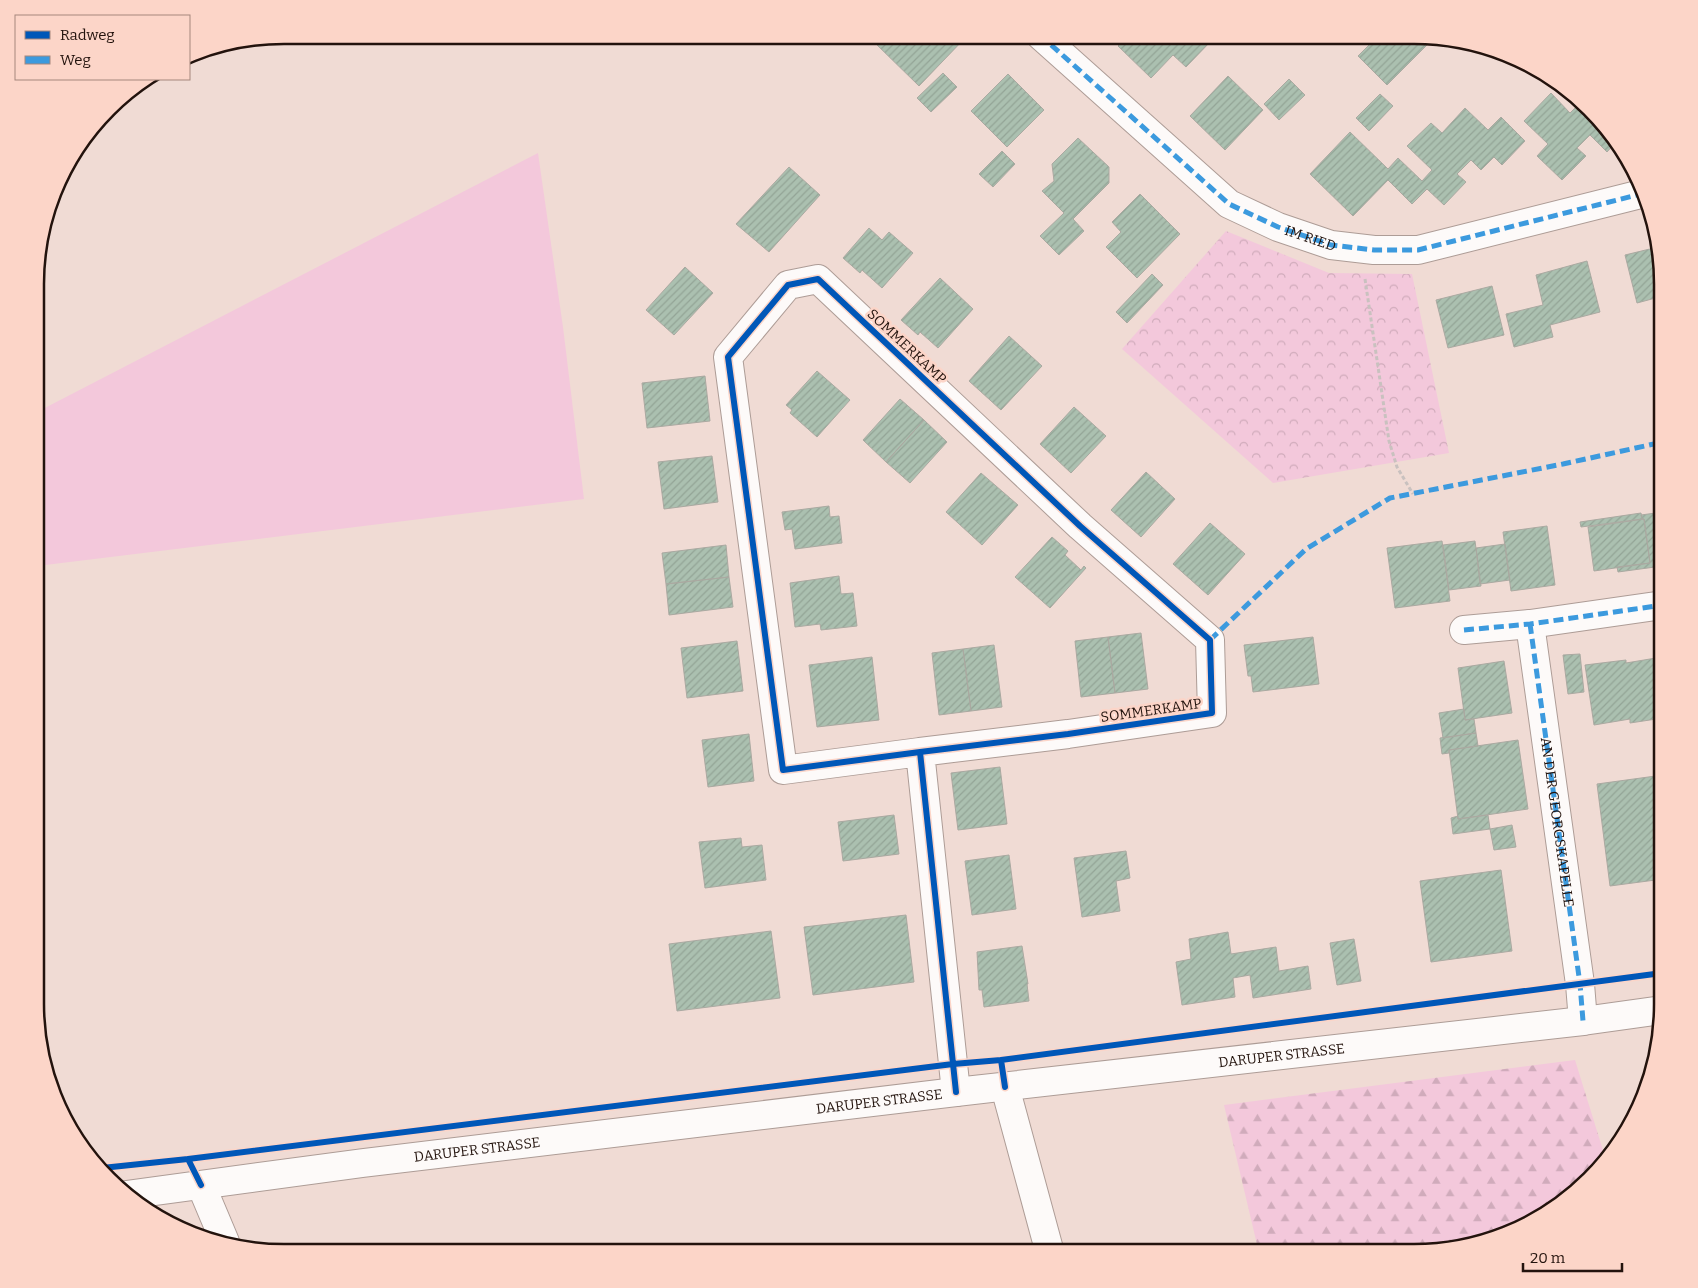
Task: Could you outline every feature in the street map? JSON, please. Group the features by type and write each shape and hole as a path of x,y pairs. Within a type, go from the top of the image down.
{"street":[{"name":"IM RIED","path":"1050,44 1229,204 1278,228 1331,245 1374,250 1418,250 1637,195"},
{"name":"SOMMERKAMP","path":"818,279 1080,526 1210,640 1212,714 920,752 783,770 728,356 788,285 818,279"},
{"path":"1464,630 1530,624 1654,606"},
{"name":"AN DER GEORGSKAPELLE","path":"1530,624 1580,984 1583,1021"},
{"path":"920,752 956,1092"},
{"name":"DARUPER STRASSE","path":"136,1194 373,1162 956,1092 1583,1021 1654,1011"},
{"path":"1005,1087 1048,1244"},
{"path":"201,1185 223,1236"}],"path":[{"path":"1360,248 1389,441 1397,467 1413,494"}],"green space":[{"path":"538,153 563,327 584,499 44,565 44,408"},
{"path":"1226,231 1329,273 1412,274 1449,453 1273,483 1122,349"},
{"path":"1575,1060 1603,1152 1584,1174 1548,1204 1506,1226 1461,1240 1430,1244 1257,1244 1224,1105"}],"building":[{"path":"876,44 959,44 919,86"},
{"path":"1120,44 1208,44 1186,67 1173,55 1151,78 1118,46"},
{"path":"1370,44 1428,44 1387,85 1358,56"},
{"path":"943,73 957,87 931,112 917,98"},
{"path":"1008,74 1044,110 1007,147 971,111"},
{"path":"1228,76 1263,110 1225,150 1190,116"},
{"path":"1289,79 1305,95 1279,120 1264,104"},
{"path":"1551,93 1570,113 1576,107 1612,147 1607,152 1590,135 1577,148 1586,156 1562,180 1537,156 1548,144 1524,121"},
{"path":"1380,94 1393,106 1369,131 1356,118"},
{"path":"1465,108 1488,130 1501,117 1525,141 1502,165 1494,157 1481,170 1471,160 1457,174 1466,182 1444,205 1427,189 1412,204 1388,180 1353,216 1310,174 1350,132 1388,169 1398,158 1422,181 1432,170 1407,146 1431,123 1442,133"},
{"path":"1078,138 1109,167 1109,183 1073,219 1084,231 1059,255 1040,236 1064,213 1042,191 1054,181 1052,164"},
{"path":"1002,151 1015,164 993,187 979,174"},
{"path":"789,167 820,195 769,252 736,224"},
{"path":"1140,194 1180,234 1137,278 1106,247 1121,232 1112,222"},
{"path":"869,228 882,240 889,232 913,253 882,288 862,270 860,273 843,258"},
{"path":"1651,249 1654,268 1654,298 1637,303 1625,255"},
{"path":"1587,261 1600,312 1550,325 1553,337 1514,347 1506,314 1543,305 1536,275"},
{"path":"685,267 713,293 674,335 646,310"},
{"path":"1152,274 1163,285 1127,323 1116,312"},
{"path":"940,278 973,309 938,348 920,332 918,335 901,320"},
{"path":"1492,286 1504,335 1448,348 1436,300"},
{"path":"1009,336 1042,366 1001,410 969,381"},
{"path":"817,371 850,400 817,437 790,413 792,410 786,405"},
{"path":"705,376 710,421 647,428 642,383"},
{"path":"900,399 924,420 886,462 863,440"},
{"path":"1074,407 1106,436 1071,473 1040,444"},
{"path":"924,420 947,442 910,483 886,462"},
{"path":"712,456 718,502 664,509 658,462"},
{"path":"1146,472 1175,499 1141,537 1111,510"},
{"path":"981,473 1018,505 982,545 946,512"},
{"path":"829,506 830,517 839,516 842,543 795,549 792,529 785,530 782,512"},
{"path":"1641,513 1642,519 1581,527 1580,522"},
{"path":"1654,513 1654,567 1618,572 1617,567 1650,563 1644,519 1642,519 1641,515"},
{"path":"1644,519 1650,563 1594,571 1588,527"},
{"path":"1210,523 1245,554 1208,595 1173,564"},
{"path":"1547,526 1555,585 1511,591 1503,532"},
{"path":"1052,537 1068,551 1065,555 1081,570 1084,566 1086,568 1050,608 1015,577"},
{"path":"1442,541 1450,601 1395,608 1387,548"},
{"path":"1475,541 1481,586 1449,590 1443,545"},
{"path":"1505,544 1510,580 1480,584 1476,548"},
{"path":"726,545 729,577 666,584 662,553"},
{"path":"839,576 841,594 853,593 857,626 821,630 820,624 795,627 790,583"},
{"path":"729,577 733,607 669,615 666,584"},
{"path":"1141,633 1148,689 1115,693 1108,637"},
{"path":"1108,637 1115,693 1081,697 1075,641"},
{"path":"1313,637 1319,684 1253,692 1251,676 1248,676 1244,645"},
{"path":"737,641 743,691 687,698 681,648"},
{"path":"994,645 1002,707 971,711 963,649"},
{"path":"963,649 971,711 939,715 932,653"},
{"path":"1580,654 1584,692 1568,694 1563,655"},
{"path":"872,657 879,720 817,727 809,665"},
{"path":"1654,658 1654,719 1630,723 1630,719 1594,725 1585,665 1626,660 1626,663"},
{"path":"1504,661 1512,713 1465,720 1458,668"},
{"path":"1464,709 1465,720 1474,719 1476,733 1443,738 1439,713"},
{"path":"1476,733 1478,746 1449,750 1449,753 1442,754 1440,738"},
{"path":"749,734 754,781 708,787 702,740"},
{"path":"1518,740 1528,809 1458,819 1449,750"},
{"path":"1000,767 1007,824 958,830 951,773"},
{"path":"1654,776 1654,880 1610,886 1597,784"},
{"path":"894,815 899,854 843,861 838,822"},
{"path":"1488,815 1490,829 1453,834 1451,818 1458,816 1458,819"},
{"path":"1512,825 1516,847 1494,850 1490,829"},
{"path":"741,838 742,847 762,845 766,880 705,888 699,842"},
{"path":"1126,851 1130,878 1116,881 1120,911 1082,917 1074,858"},
{"path":"1009,855 1016,909 972,915 965,861"},
{"path":"1501,870 1512,951 1431,962 1420,881"},
{"path":"906,915 914,982 813,995 804,927"},
{"path":"771,931 780,998 677,1011 669,944"},
{"path":"1228,932 1231,954 1276,947 1279,971 1308,966 1311,989 1253,998 1250,975 1233,978 1235,997 1182,1005 1176,962 1191,959 1189,939"},
{"path":"1354,939 1361,981 1337,985 1330,943"},
{"path":"1022,946 1029,1001 984,1007 982,990 979,990 977,952"}],"marked path":[{"path":"1050,44 1229,204 1278,227 1331,245 1374,250 1418,250 1637,195"},
{"path":"1210,640 1306,549 1390,498 1654,444"},
{"path":"1464,630 1530,624 1654,606"},
{"path":"1530,624 1580,984 1583,1021"}],"cycle path":[{"path":"920,752 783,770 728,357 788,285 818,279 1080,526 1210,640 1212,713 1068,734 920,752 956,1092"},
{"path":"1005,1087 1001,1060 1654,974"},
{"path":"201,1185 188,1159 953,1064 1001,1060"},
{"path":"108,1167 188,1159"}]}
